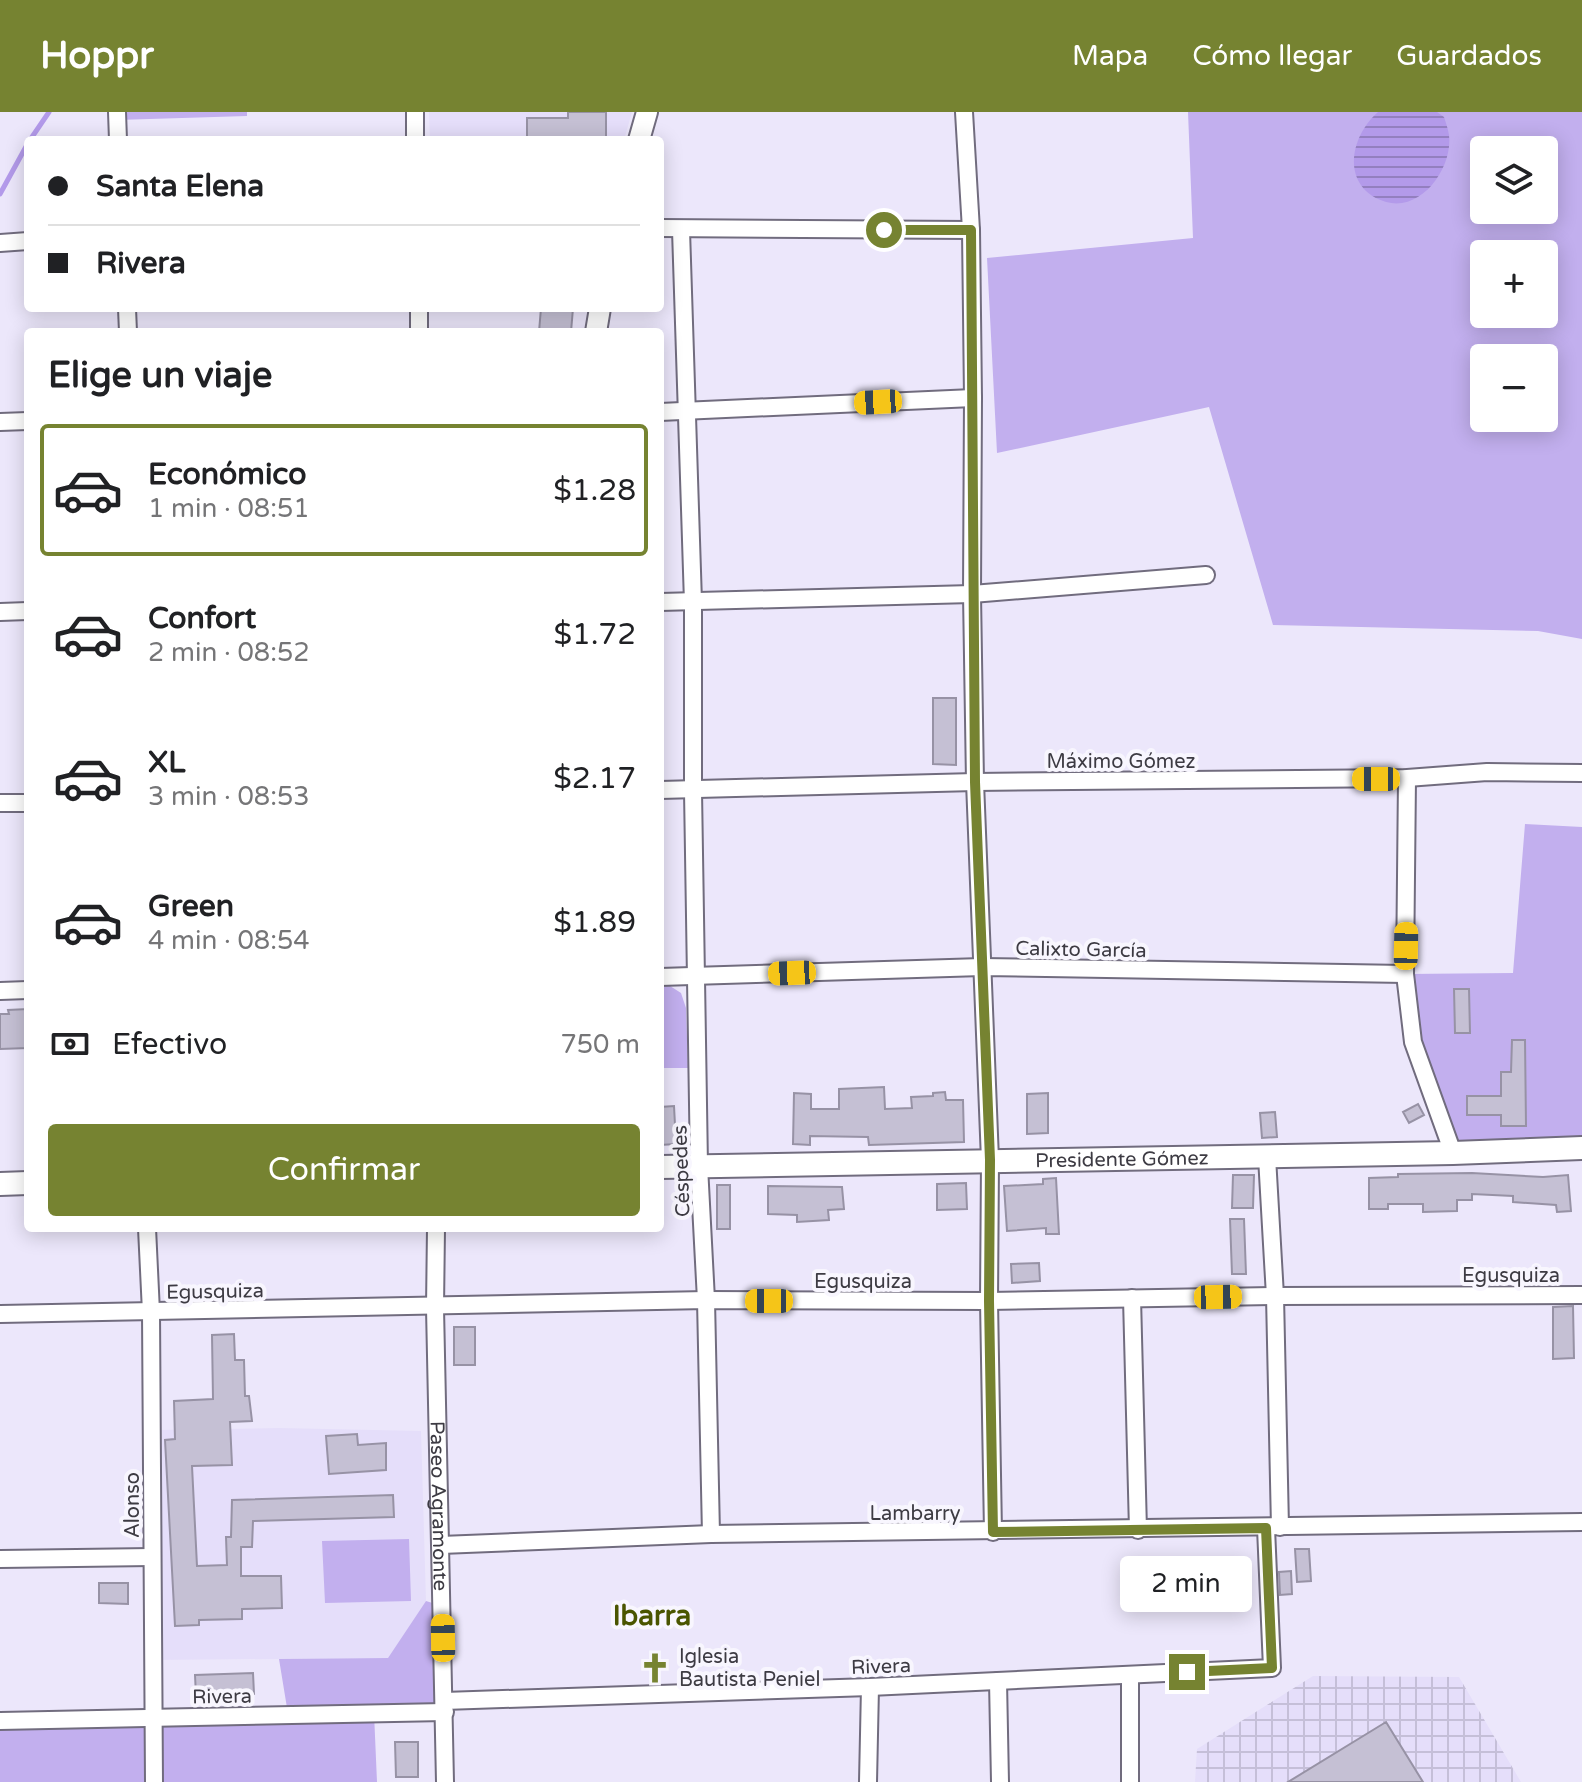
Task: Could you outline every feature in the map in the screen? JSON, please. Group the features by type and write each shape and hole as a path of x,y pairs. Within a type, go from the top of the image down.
{"main road":[{"name":"Presidente Gómez","path":"664,1167 1267,1157 1582,1148"},
{"path":"0,1184 24,1183"}],"street":[{"path":"117,112 118,136"},
{"path":"415,112 415,136"},
{"path":"640,136 647,112"},
{"path":"964,112 971,230 975,782 990,1160 993,1532"},
{"path":"664,228 971,230"},
{"name":"Céspedes","path":"681,230 693,602 699,1166 706,1300 711,1534"},
{"path":"0,243 24,241"},
{"path":"664,412 973,398"},
{"path":"0,422 24,421"},
{"path":"664,602 972,594 1206,575"},
{"path":"0,612 24,611"},
{"name":"Máximo Gómez","path":"664,790 975,782 1407,778 1487,772 1582,773"},
{"path":"1407,778 1405,974 1413,1042 1453,1153"},
{"path":"0,803 24,803"},
{"name":"Calixto García","path":"664,977 982,967 1405,974"},
{"path":"0,991 24,990"},
{"path":"1267,1157 1275,1296 1273,1528"},
{"name":"Alonso","path":"147,1232 151,1312 154,1782"},
{"name":"Paseo Agramonte","path":"436,1232 445,1782"},
{"name":"Egusquiza","path":"0,1314 435,1308 706,1300 989,1301 1582,1295"},
{"path":"1132,1298 1138,1530"},
{"name":"Lambarry","path":"441,1545 711,1534 1582,1522"},
{"name":"Rivera","path":"0,1721 444,1707 1272,1668 1273,1528"},
{"path":"0,1559 152,1557"},
{"path":"1130,1675 1130,1782"},
{"path":"998,1681 1000,1782"},
{"path":"868,1782 870,1687"}],"shaded area":[{"path":"117,112 247,112 247,116 117,120"},
{"path":"429,112 632,112 625,136 430,136"},
{"path":"1188,112 1582,112 1582,639 1538,631 1273,625 1209,407 997,453 987,258 1193,238"},
{"path":"1378,112 1437,112 1444,117 1449,135 1446,160 1432,184 1412,200 1386,202 1361,186 1356,174 1356,148 1368,122"},
{"path":"1525,824 1582,827 1582,1149 1446,1153 1405,974 1513,973"},
{"path":"670,986 681,993 686,1008 688,1068 664,1068 664,987"},
{"path":"279,1428 421,1431 426,1601 388,1658 150,1660 160,1430"},
{"path":"409,1539 411,1601 325,1603 322,1541"},
{"path":"426,1601 442,1606 445,1712 374,1713 377,1782 0,1782 0,1721 288,1714 279,1659 388,1658"},
{"path":"1313,1676 1459,1677 1521,1782 1195,1782 1197,1749"}],"building":[{"path":"568,112 606,112 606,136 527,136 527,118 568,118"},
{"path":"541,312 573,312 571,328 539,328"},
{"path":"933,698 956,698 956,765 933,764"},
{"path":"1454,989 1469,989 1470,1033 1455,1033"},
{"path":"24,1009 24,1048 0,1049 0,1014 9,1014 8,1010"},
{"path":"1512,1040 1525,1040 1526,1126 1501,1126 1501,1115 1467,1115 1467,1096 1501,1096 1501,1072 1511,1072"},
{"path":"884,1087 885,1109 912,1108 911,1097 933,1096 933,1093 945,1092 946,1100 963,1100 964,1142 869,1145 868,1137 810,1136 810,1145 793,1144 794,1093 811,1094 811,1109 839,1109 839,1089"},
{"path":"1048,1093 1048,1133 1027,1134 1027,1094"},
{"path":"1418,1104 1424,1115 1409,1123 1403,1112"},
{"path":"674,1106 676,1144 664,1145 664,1107"},
{"path":"1275,1112 1277,1137 1262,1138 1260,1113"},
{"path":"1472,1173 1543,1177 1568,1175 1571,1211 1557,1212 1556,1205 1513,1202 1513,1196 1472,1194 1472,1200 1457,1200 1457,1211 1423,1212 1423,1204 1388,1204 1388,1209 1369,1209 1369,1178 1398,1177 1398,1174"},
{"path":"1233,1175 1254,1175 1253,1208 1232,1208"},
{"path":"1056,1178 1059,1234 1046,1234 1046,1228 1007,1231 1004,1186 1043,1184 1043,1179"},
{"path":"966,1183 967,1209 937,1210 937,1184"},
{"path":"717,1185 730,1185 730,1229 717,1229"},
{"path":"768,1186 842,1187 844,1209 828,1210 829,1220 797,1222 797,1215 768,1214"},
{"path":"1230,1219 1244,1219 1246,1274 1232,1274"},
{"path":"1039,1263 1040,1281 1012,1283 1011,1264"},
{"path":"1573,1306 1574,1358 1553,1359 1553,1307"},
{"path":"454,1327 475,1327 475,1365 454,1365"},
{"path":"234,1334 235,1360 244,1360 245,1396 249,1396 252,1421 230,1422 232,1465 192,1466 197,1566 227,1565 226,1537 231,1537 232,1500 393,1495 394,1517 253,1521 252,1547 241,1547 241,1576 281,1576 282,1608 242,1609 242,1619 199,1620 199,1625 175,1626 165,1440 175,1439 174,1401 213,1399 212,1335"},
{"path":"357,1434 358,1445 386,1443 386,1470 329,1474 326,1436"},
{"path":"1295,1549 1309,1549 1311,1581 1297,1582"},
{"path":"1291,1571 1292,1594 1280,1595 1279,1572"},
{"path":"99,1583 128,1583 128,1604 99,1603"},
{"path":"253,1673 254,1694 196,1696 195,1675"},
{"path":"1386,1722 1423,1782 1288,1782"},
{"path":"395,1742 418,1742 418,1777 396,1777"}],"waterway":[{"path":"33,136 49,112"},
{"path":"0,194 24,150"}],"place":[{"name":"Iglesia Bautista Peniel","path":"655,1668"}],"district":[{"name":"Ibarra","path":"652,1615"}],"route":[{"path":"884,230 971,230 975,782 990,1160 993,1532 1266,1528 1272,1668 1187,1672"}]}
